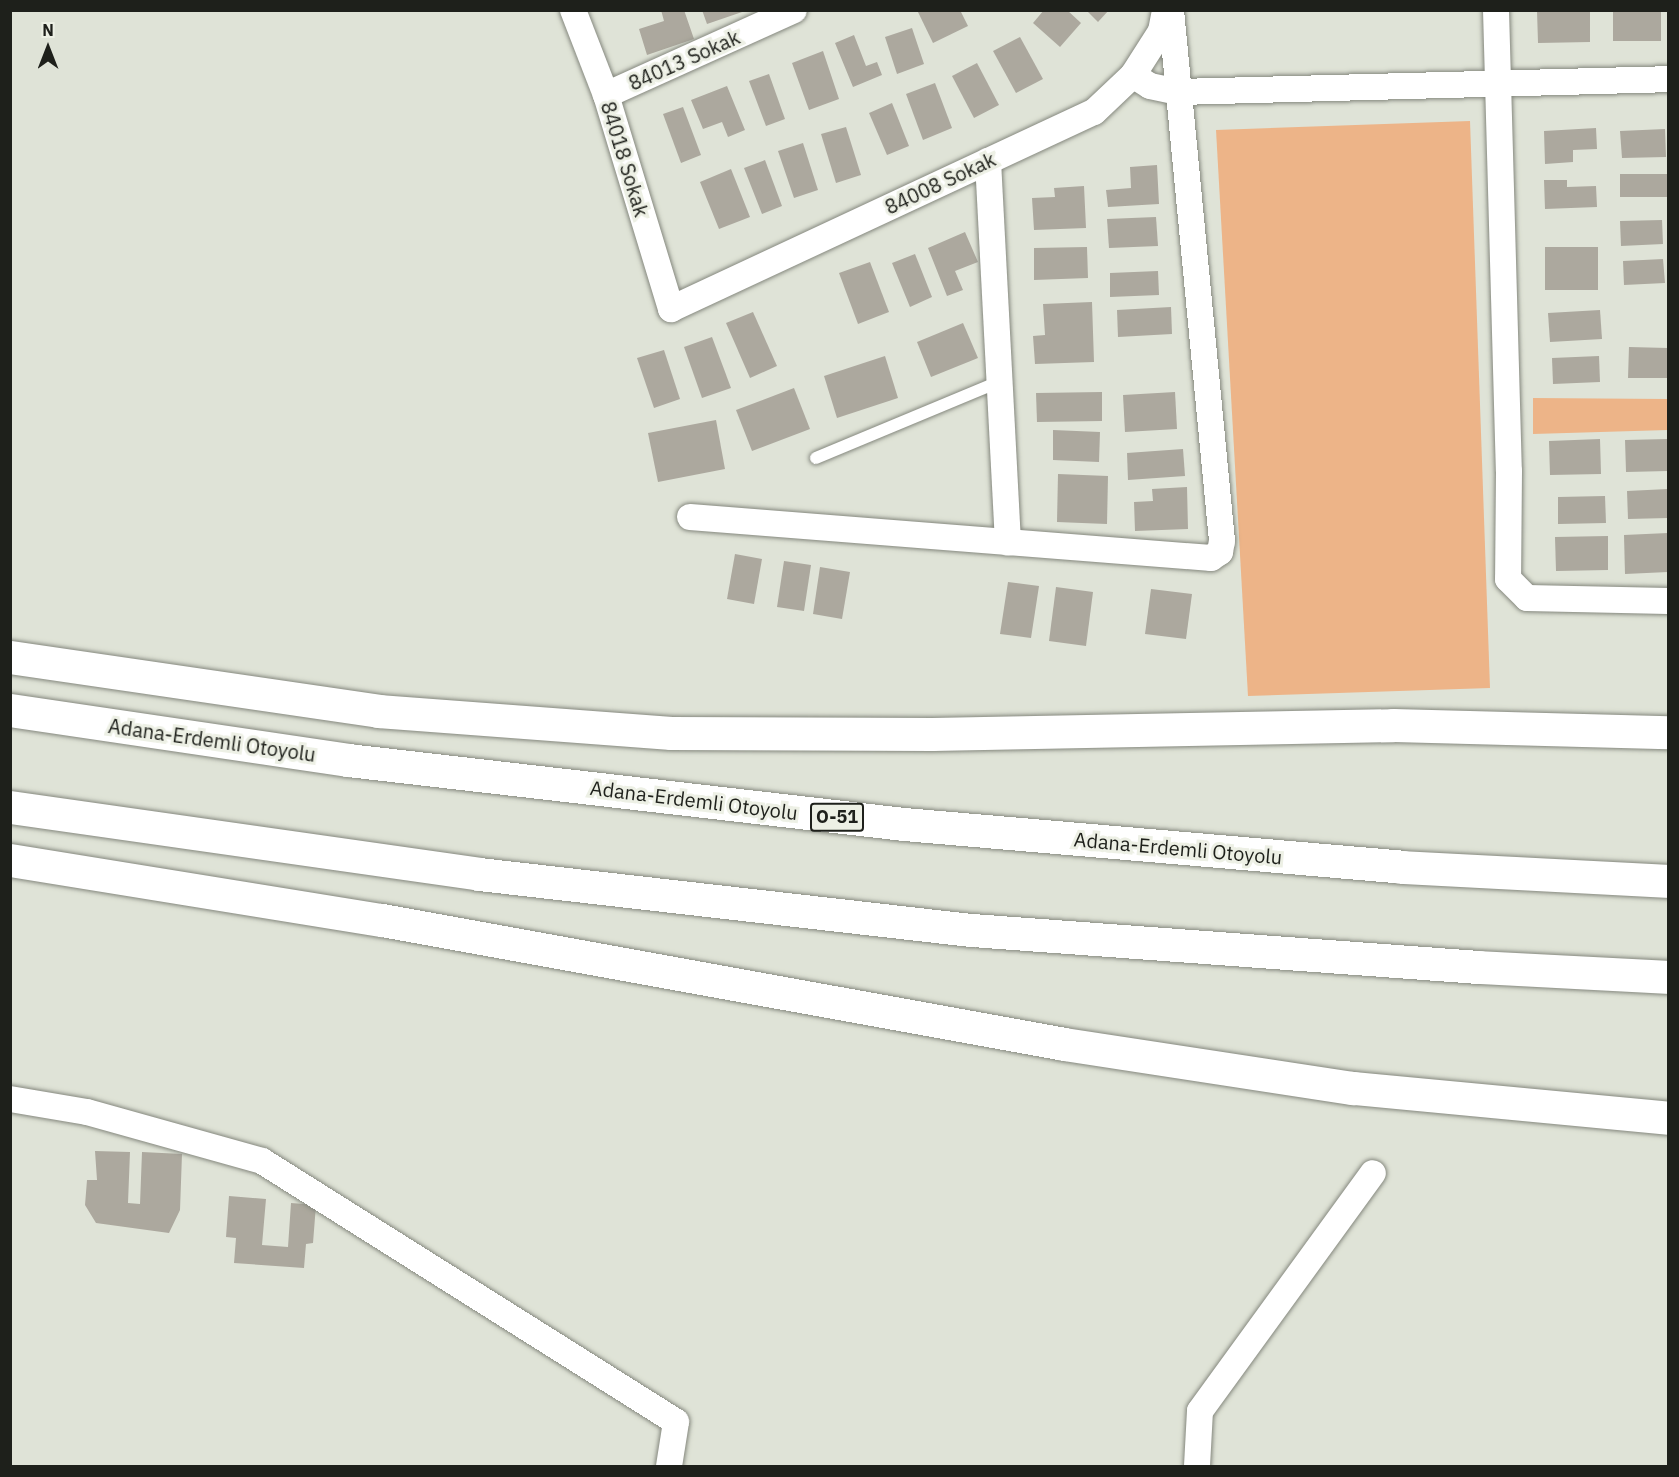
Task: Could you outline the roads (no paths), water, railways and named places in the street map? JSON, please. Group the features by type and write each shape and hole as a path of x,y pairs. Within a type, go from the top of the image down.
{"highway":[{"path":"10,657 378,711 671,733 932,734 1393,725 1668,732"},
{"name":"Adana-Erdemli Otoyolu","path":"10,710 348,760 904,824 1401,867 1668,881"},
{"path":"10,807 478,874 972,930 1668,977"},
{"path":"10,861 382,920 1064,1044 1353,1088 1668,1118"}],"street":[{"name":"84018 Sokak","path":"573,10 606,96 671,309"},
{"name":"84013 Sokak","path":"606,96 794,10"},
{"name":"84008 Sokak","path":"671,309 1094,112 1134,75 1161,31 1165,10"},
{"path":"690,517 1211,558 1220,552 1221,529 1171,10"},
{"path":"1496,10 1509,471 1508,579 1527,598 1668,601"},
{"path":"1134,75 1150,86 1178,92 1668,80"},
{"path":"988,161 1002,381 1008,542"},
{"path":"10,1099 87,1112 262,1161 676,1422 669,1467"},
{"path":"1197,1467 1200,1411 1373,1173"}],"lane":[{"path":"816,458 1002,381"}]}
